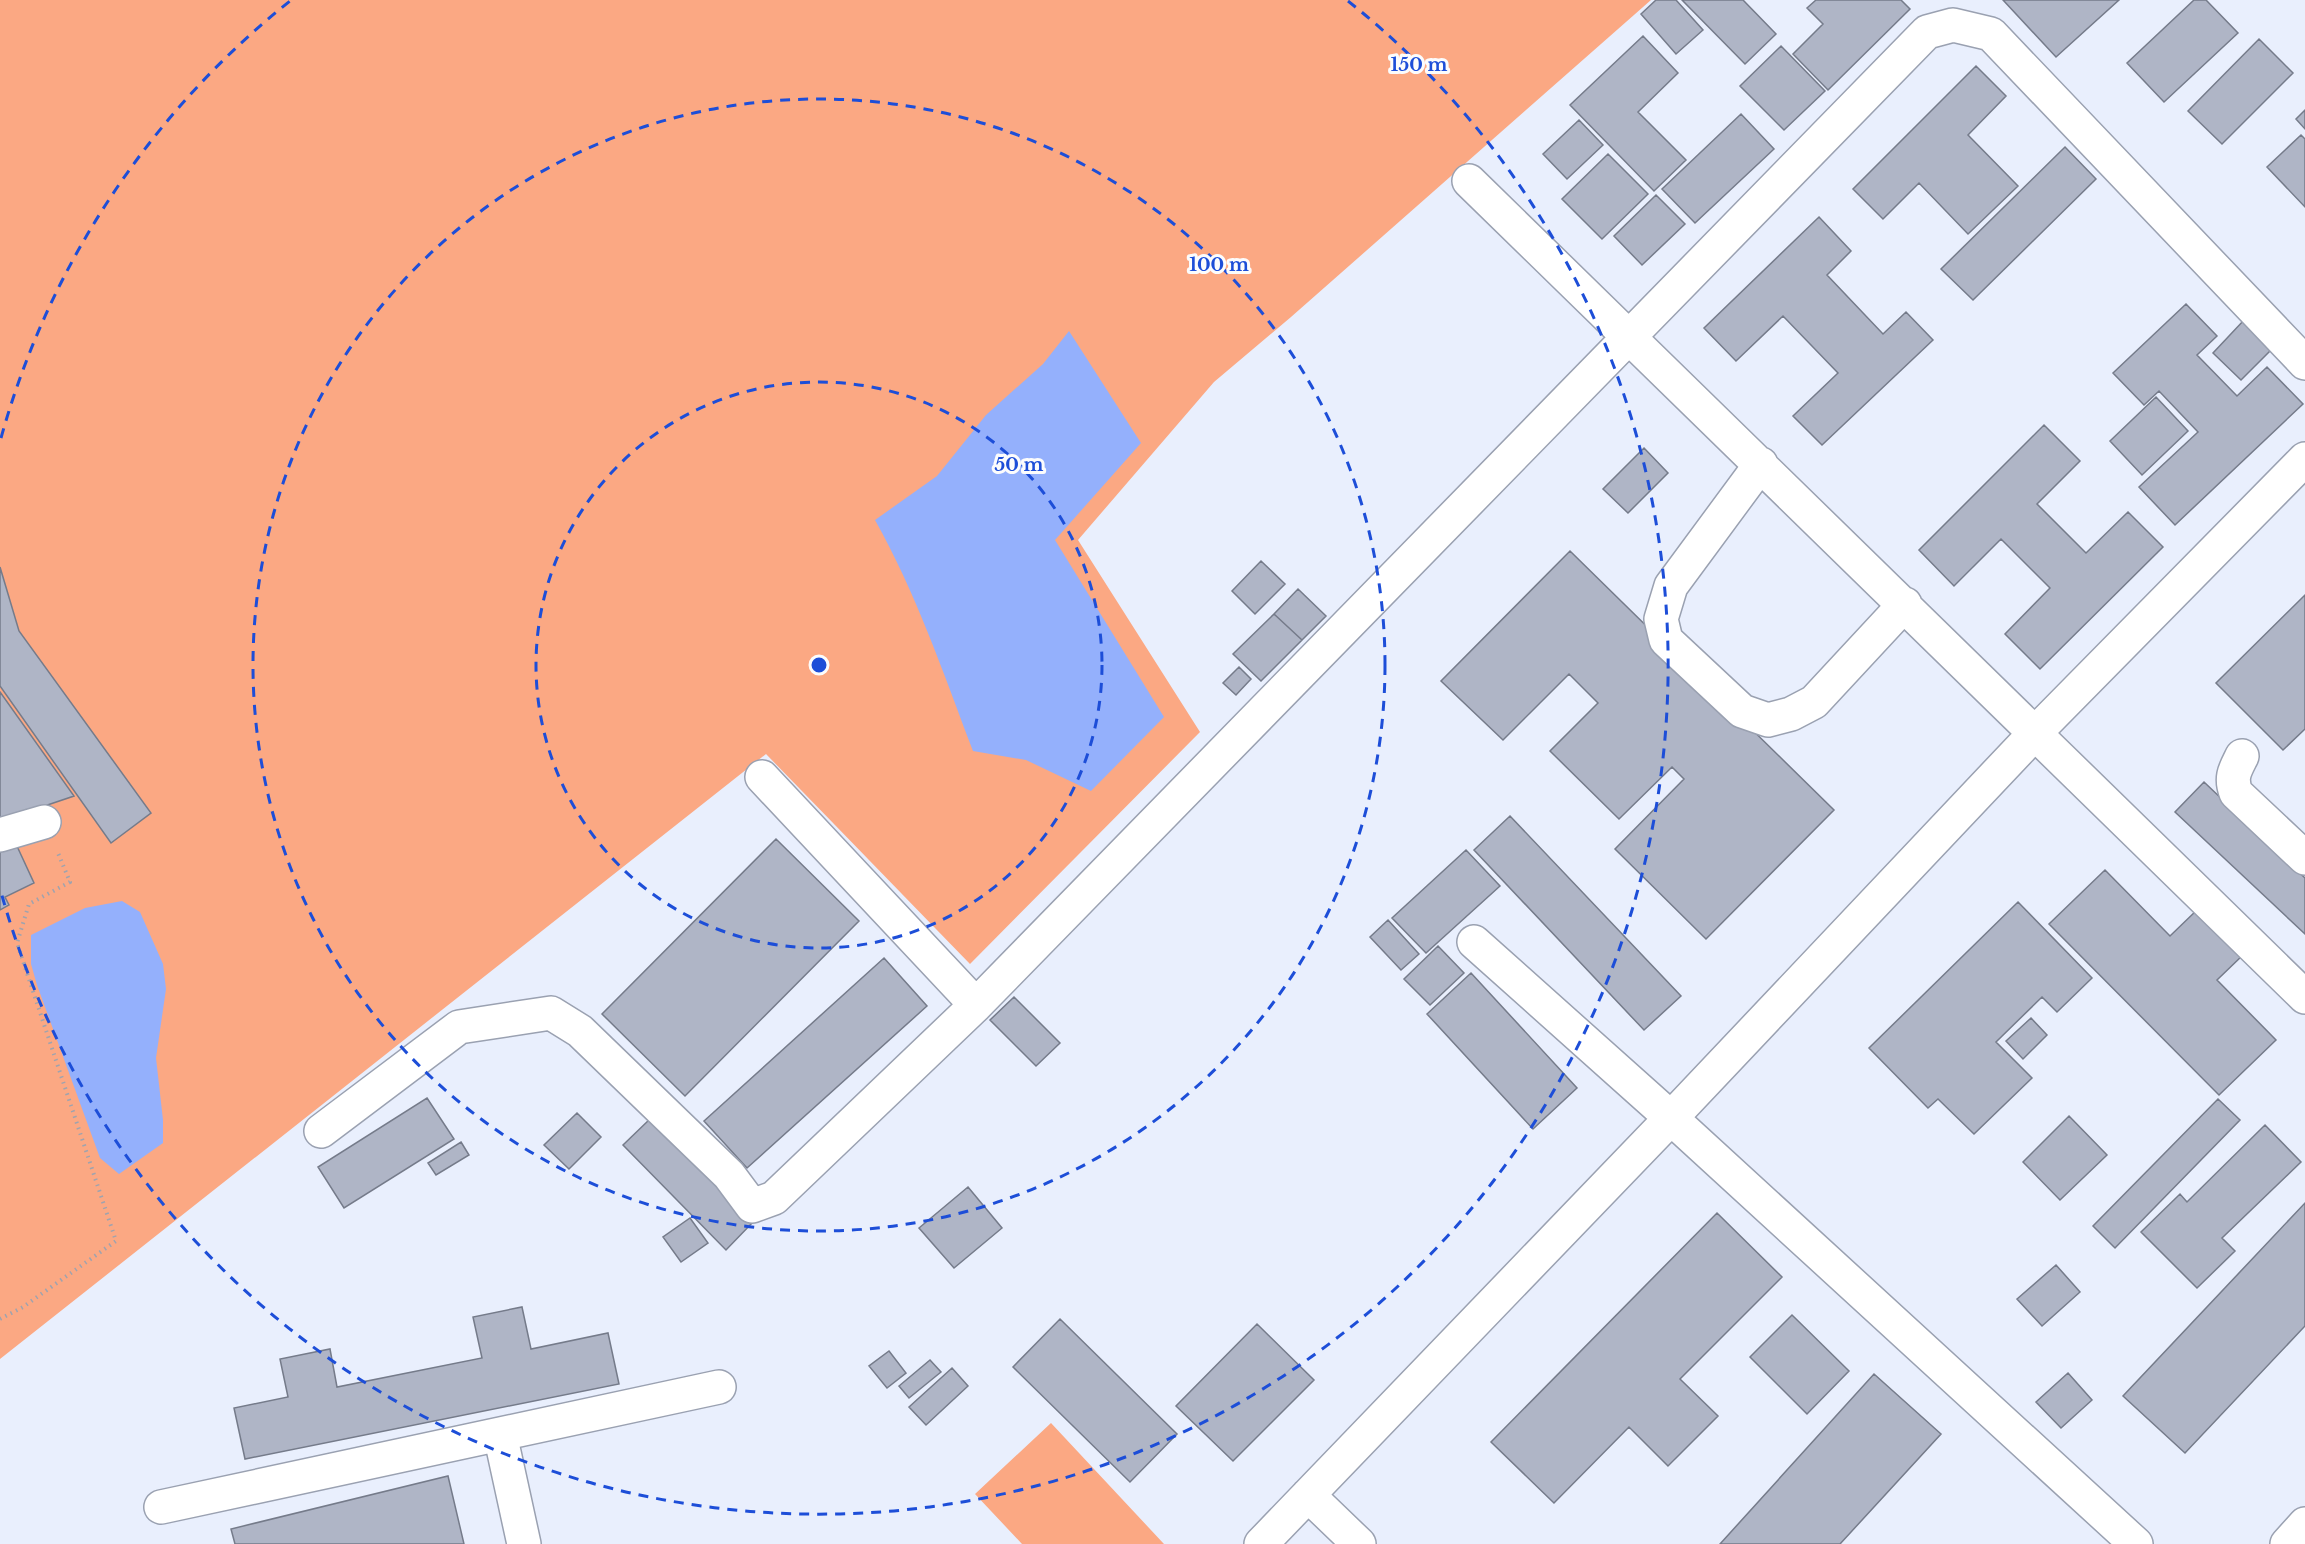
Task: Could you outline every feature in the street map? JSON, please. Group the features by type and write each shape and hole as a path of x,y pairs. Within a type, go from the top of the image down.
{"street":[{"path":"321,1131 459,1027 550,1013 580,1031 729,1174 752,1206 774,1198 976,1005 1927,32 1953,26 1991,34 2305,363"},
{"path":"1469,181 1905,604 2305,997"},
{"path":"1261,1544 1671,1118 2036,732 2305,459"},
{"path":"1761,465 1671,585 1661,619 1666,640 1742,711 1768,720 1791,714 1814,702 1905,604"},
{"path":"2242,756 2232,774 2232,783 2236,793 2305,858"},
{"path":"762,777 976,1005"},
{"path":"0,835 44,822"},
{"path":"1474,942 1671,1118 2136,1544"},
{"path":"161,1507 719,1387"},
{"path":"500,1434 524,1544"},
{"path":"1308,1495 1359,1544"},
{"path":"2287,1544 2305,1524"}],"path":[{"path":"0,1319 23,1307 116,1241 17,943 29,904 70,882 44,822"}],"shaded area":[{"path":"0,0 1651,0 1214,382 1078,540 1200,732 970,964 766,754 0,1359"},
{"path":"1051,1423 1164,1544 1022,1544 975,1494"}],"water":[{"path":"1069,331 1141,443 1055,540 1164,717 1091,791 1026,760 973,751 916,604 875,520 937,476 986,415 1043,364"},
{"path":"122,901 140,912 163,964 166,989 156,1058 163,1120 163,1143 119,1174 100,1158 37,985 31,964 31,935 85,908"}],"building":[{"path":"1656,0 1676,0 1703,30 1676,54 1641,14"},
{"path":"1682,0 1743,0 1776,34 1745,64"},
{"path":"1816,0 1901,0 1910,9 1828,90 1793,54 1823,24 1807,8"},
{"path":"2003,0 2119,0 2056,57"},
{"path":"2194,0 2206,0 2238,33 2164,102 2127,63"},
{"path":"1643,36 1678,73 1638,112 1686,160 1654,191 1570,105"},
{"path":"2259,39 2293,73 2222,144 2188,111"},
{"path":"1781,46 1825,91 1784,130 1740,86"},
{"path":"1976,66 2006,96 1968,135 2018,186 1968,234 1919,183 1883,219 1853,189"},
{"path":"2305,110 2305,129 2296,119"},
{"path":"1741,114 1774,149 1695,223 1662,189"},
{"path":"1579,120 1603,145 1567,179 1543,154"},
{"path":"2301,135 2305,139 2305,207 2267,167"},
{"path":"2065,147 2096,179 1973,300 1941,269"},
{"path":"1608,154 1648,194 1602,239 1562,199"},
{"path":"1656,195 1685,224 1642,265 1614,236"},
{"path":"1819,217 1851,251 1827,275 1883,334 1906,312 1933,340 1822,445 1793,416 1838,373 1783,316 1736,361 1704,328"},
{"path":"2186,304 2217,336 2197,355 2237,396 2267,367 2303,404 2175,525 2139,487 2198,432 2159,391 2144,405 2113,373"},
{"path":"2244,320 2273,348 2241,380 2213,353"},
{"path":"2156,397 2188,431 2142,475 2110,441"},
{"path":"2044,425 2080,461 2037,504 2086,553 2128,512 2163,547 2040,669 2005,634 2050,588 2001,539 1954,586 1919,550"},
{"path":"1644,448 1668,473 1628,513 1603,489"},
{"path":"1570,551 1834,810 1706,939 1615,849 1684,779 1672,767 1619,819 1550,751 1598,703 1569,674 1503,740 1441,681"},
{"path":"1261,561 1285,584 1255,614 1232,591"},
{"path":"0,567 19,631 151,813 111,843 0,686"},
{"path":"1298,589 1326,616 1302,640 1274,614"},
{"path":"2305,595 2305,729 2283,750 2216,683"},
{"path":"1274,614 1302,640 1261,681 1233,654"},
{"path":"1239,667 1251,679 1236,695 1223,683"},
{"path":"0,692 74,796 0,821"},
{"path":"2204,782 2305,878 2305,934 2175,812"},
{"path":"1510,816 1681,996 1644,1030 1474,850"},
{"path":"776,839 859,921 685,1096 602,1014"},
{"path":"16,844 34,883 5,897 9,905 0,910 0,852"},
{"path":"1466,850 1500,886 1426,953 1392,918"},
{"path":"2105,870 2170,936 2199,908 2244,954 2217,980 2276,1040 2219,1095 2049,924"},
{"path":"2018,902 2092,978 2057,1012 2042,997 1996,1042 2032,1078 1974,1134 1938,1099 1928,1108 1869,1048"},
{"path":"1388,920 1419,954 1401,970 1370,937"},
{"path":"1438,946 1464,973 1430,1005 1404,979"},
{"path":"884,958 927,1006 747,1168 704,1121"},
{"path":"1471,973 1577,1088 1533,1129 1427,1014"},
{"path":"1014,997 1060,1043 1036,1066 990,1020"},
{"path":"2031,1018 2047,1035 2023,1059 2006,1041"},
{"path":"427,1098 454,1139 344,1208 318,1167"},
{"path":"2218,1099 2240,1120 2115,1248 2093,1226"},
{"path":"577,1113 601,1137 569,1169 544,1145"},
{"path":"2069,1116 2107,1155 2060,1200 2023,1162"},
{"path":"651,1118 753,1222 726,1250 623,1145"},
{"path":"2265,1125 2301,1162 2222,1238 2235,1251 2197,1288 2141,1232 2180,1194 2187,1202"},
{"path":"461,1142 469,1155 436,1175 428,1163"},
{"path":"968,1187 1002,1228 954,1268 919,1228"},
{"path":"2305,1203 2305,1326 2185,1453 2123,1396"},
{"path":"1717,1213 1782,1277 1680,1379 1718,1416 1668,1466 1629,1427 1554,1503 1491,1442"},
{"path":"690,1218 708,1243 681,1262 663,1237"},
{"path":"2056,1265 2080,1292 2042,1326 2017,1299"},
{"path":"522,1307 531,1349 608,1333 619,1384 245,1459 234,1408 288,1397 280,1359 330,1349 337,1387 482,1358 473,1317"},
{"path":"1792,1315 1849,1371 1807,1414 1750,1357"},
{"path":"1060,1319 1177,1434 1130,1482 1013,1367"},
{"path":"1257,1324 1314,1380 1233,1461 1176,1406"},
{"path":"889,1351 906,1373 887,1388 869,1366"},
{"path":"930,1360 941,1372 909,1398 899,1386"},
{"path":"952,1368 968,1386 926,1425 909,1407"},
{"path":"2068,1373 2092,1400 2061,1428 2036,1402"},
{"path":"1874,1374 1941,1434 1840,1544 1720,1544"},
{"path":"448,1476 464,1544 235,1544 231,1529"}]}
